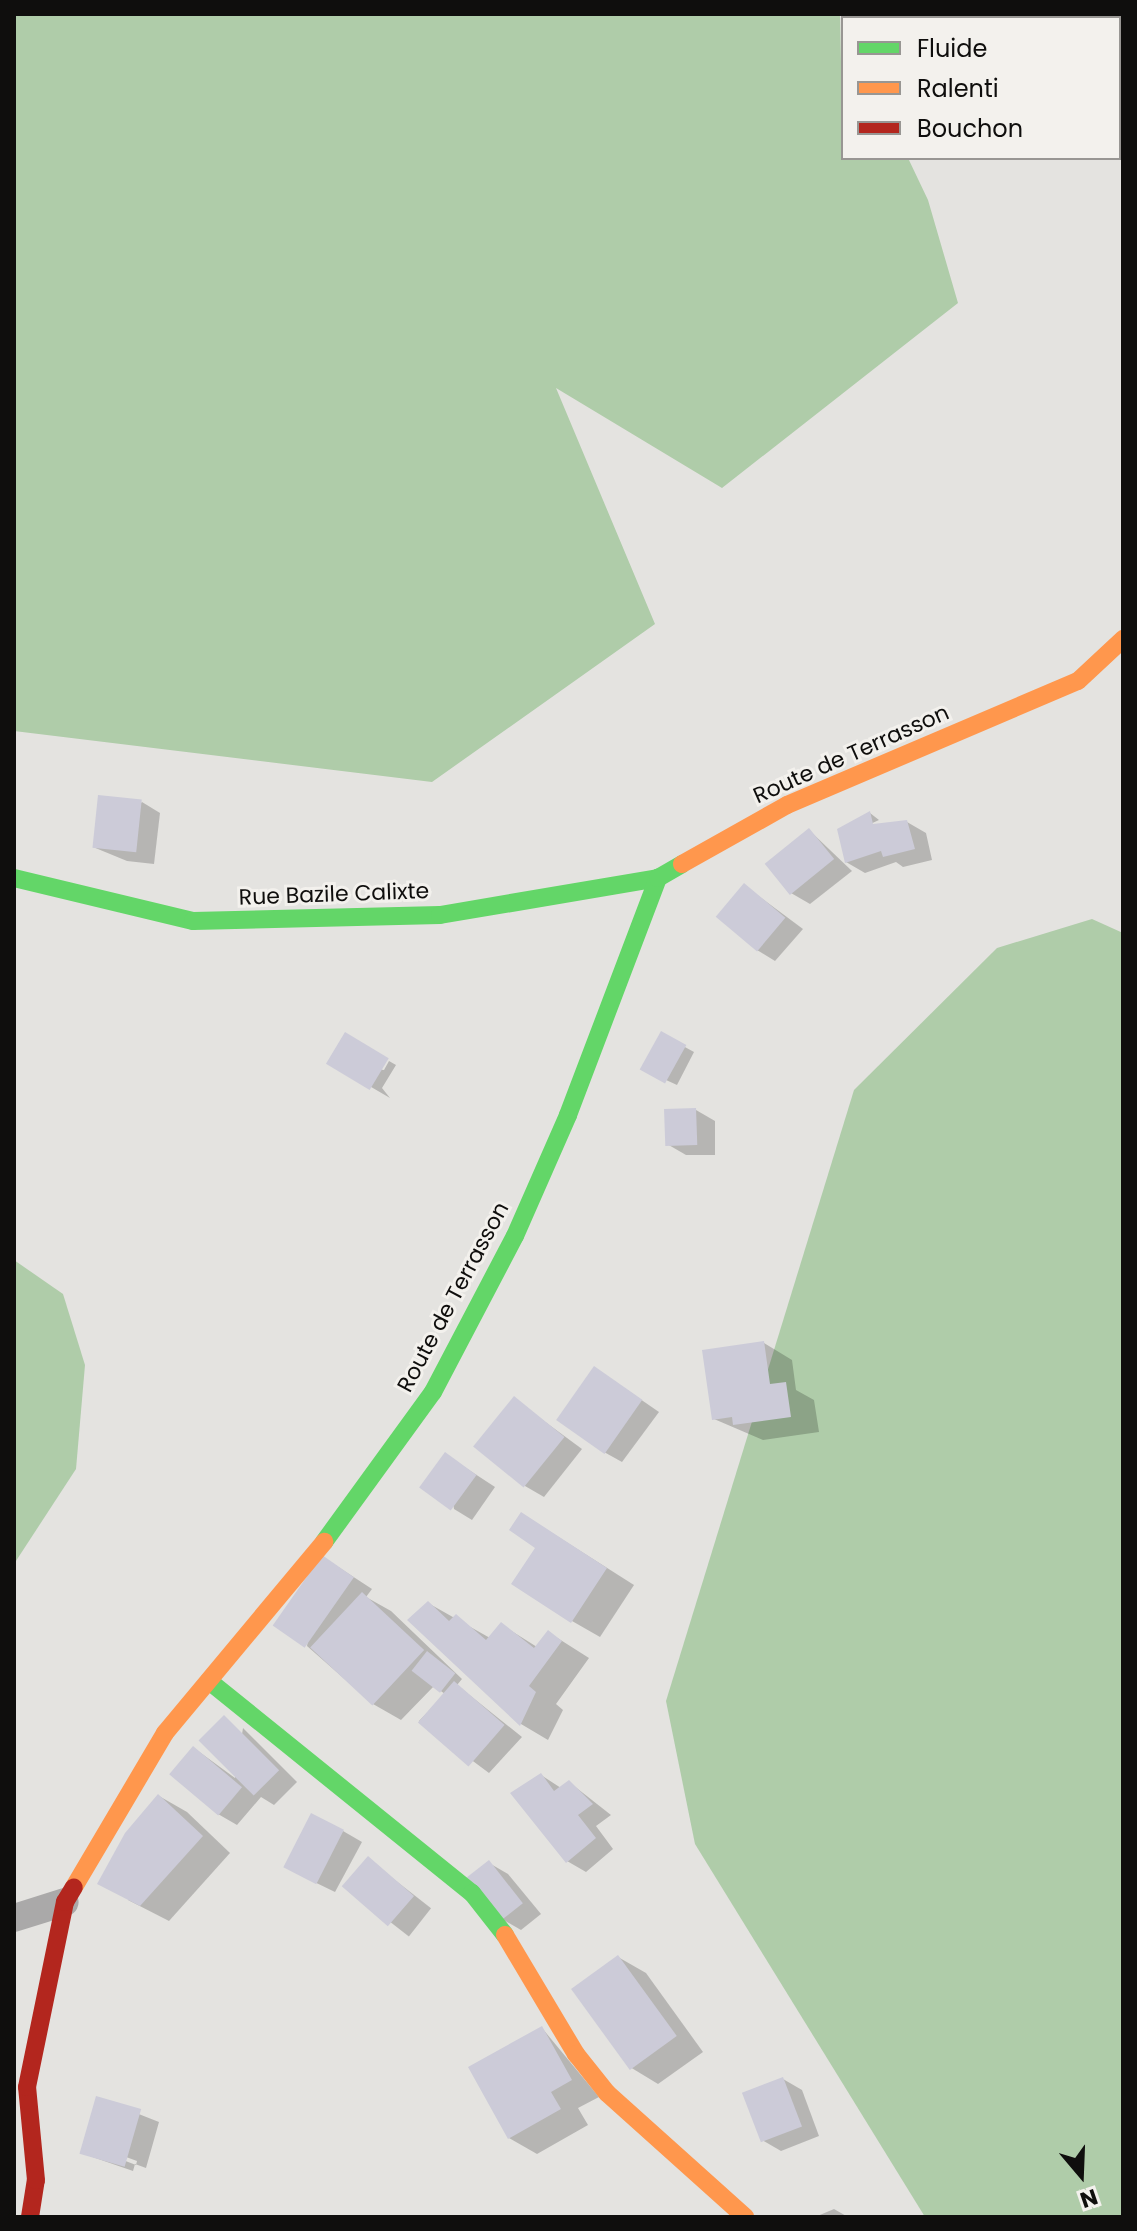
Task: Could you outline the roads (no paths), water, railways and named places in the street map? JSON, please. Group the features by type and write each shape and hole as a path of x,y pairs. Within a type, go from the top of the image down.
{"street":[{"name":"Route de Terrasson","path":"30,2217 36,2180 27,2087 65,1902 165,1733 318,1550 433,1392 515,1236 568,1115 658,878 787,805 1078,681 1123,639"},
{"name":"Rue Bazile Calixte","path":"14,878 193,921 440,915 658,878"},
{"path":"209,1681 472,1893 512,1945 576,2054 607,2093 745,2217"},
{"path":"14,1918 65,1902"}]}
